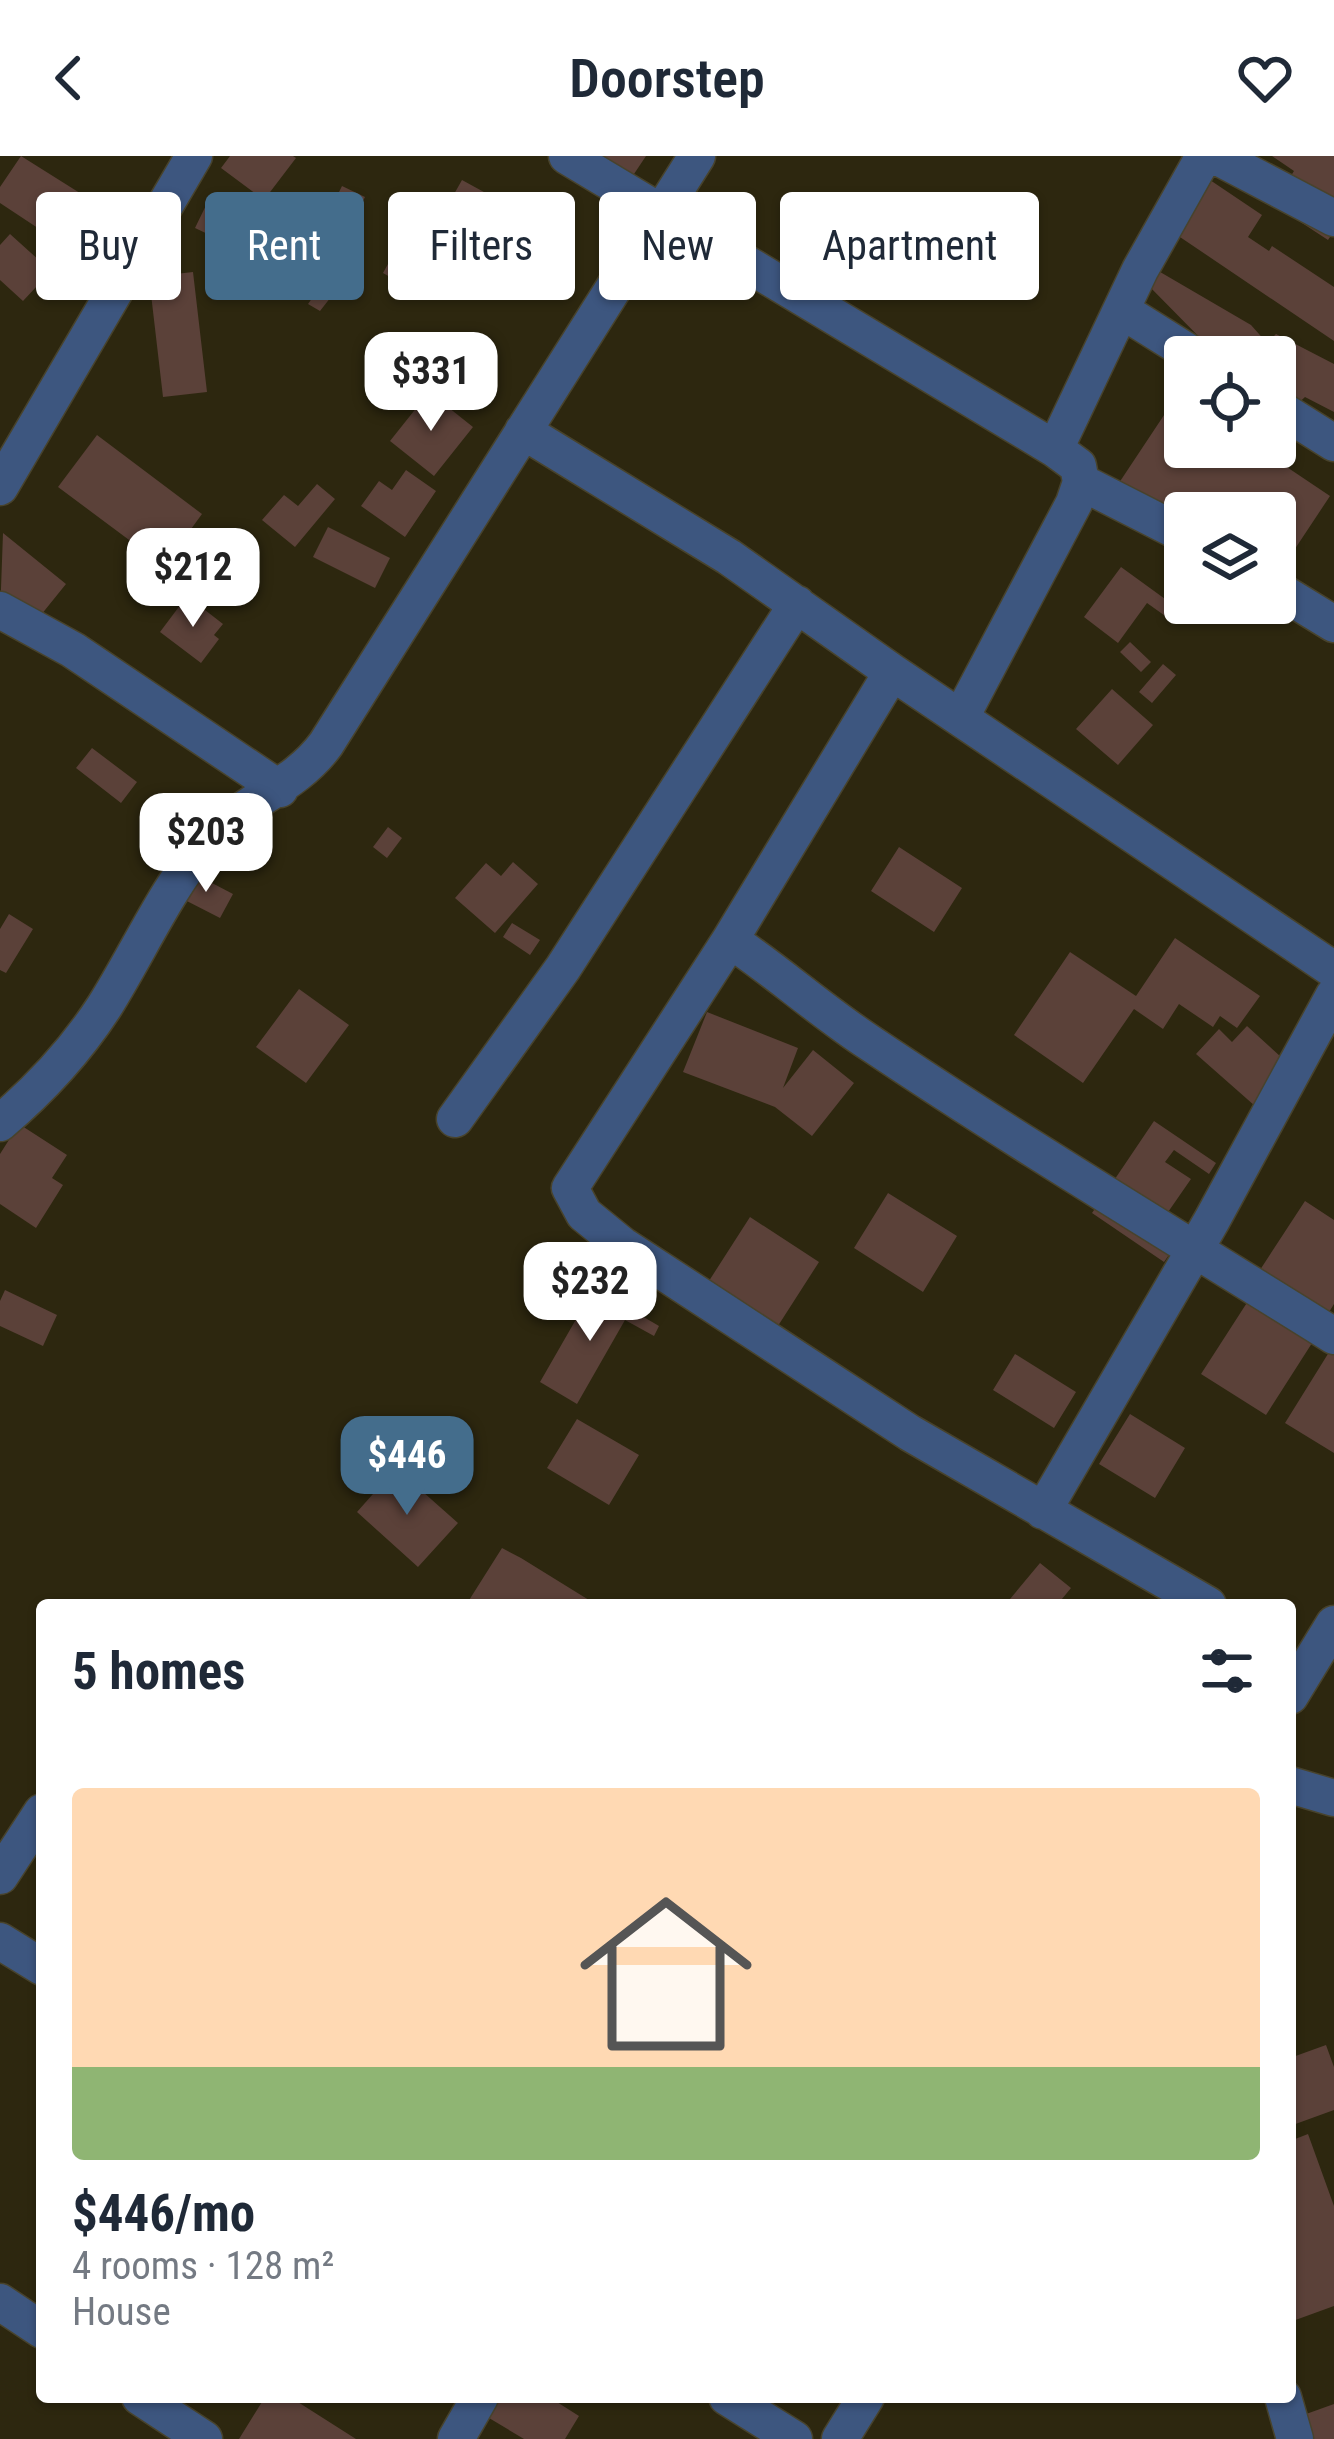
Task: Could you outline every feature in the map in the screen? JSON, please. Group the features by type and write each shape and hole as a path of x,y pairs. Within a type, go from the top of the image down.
{"street":[{"path":"0,488 194,156"},
{"path":"567,156 627,192"},
{"path":"674,192 697,156"},
{"path":"1055,448 1121,310 1204,156"},
{"path":"1216,156 1334,218"},
{"path":"756,269 1078,466 1081,482 1074,503 961,717"},
{"path":"0,1123 42,1084 102,1010 205,843 302,773 326,744 605,300"},
{"path":"1121,310 1164,337"},
{"path":"1296,419 1334,443"},
{"path":"523,430 730,556 892,672 1334,970"},
{"path":"1081,482 1164,524"},
{"path":"1296,601 1334,624"},
{"path":"455,1119 562,968 797,604"},
{"path":"0,610 73,650 280,789"},
{"path":"892,672 730,940 570,1188 575,1202 622,1245 910,1433 1197,1599"},
{"path":"730,940 862,1039 1007,1135 1334,1336"},
{"path":"1043,1511 1334,995"},
{"path":"1296,1685 1334,1624"},
{"path":"1296,1787 1334,1798"},
{"path":"0,1876 36,1821"},
{"path":"0,1941 36,1963"},
{"path":"0,2302 36,2326"},
{"path":"149,2403 204,2439"},
{"path":"456,2439 477,2403"},
{"path":"737,2403 794,2439"},
{"path":"840,2439 862,2403"},
{"path":"1285,2403 1295,2439"}],"building":[{"path":"21,156 78,192 36,192 36,227 0,203 0,187"},
{"path":"230,156 296,158 270,192 253,192 221,168"},
{"path":"590,156 646,156 628,183"},
{"path":"1272,156 1334,156 1334,231 1328,240 1273,204 1294,171"},
{"path":"462,180 484,192 455,192"},
{"path":"1210,180 1262,215 1248,237 1269,251 1272,246 1334,287 1334,341 1174,233"},
{"path":"205,207 205,233 195,228"},
{"path":"10,234 36,257 36,287 23,301 0,280 0,245"},
{"path":"1155,269 1251,325 1261,336 1198,336 1144,281"},
{"path":"193,272 207,392 163,397 152,300 181,300 181,273"},
{"path":"311,300 329,300 320,311 308,304"},
{"path":"1296,344 1334,364 1334,412 1305,397 1296,405"},
{"path":"429,392 473,427 434,476 390,441"},
{"path":"1164,415 1164,468 1288,468 1330,496 1296,547 1296,492 1164,492 1164,543 1105,504"},
{"path":"97,435 202,514 164,566 58,487"},
{"path":"406,470 436,491 405,537 361,506 379,481 392,490"},
{"path":"317,484 335,499 295,547 262,520 284,495 298,506"},
{"path":"328,527 390,558 375,588 313,557"},
{"path":"3,533 66,584 24,636 0,616"},
{"path":"1121,567 1164,598 1164,615 1147,603 1118,643 1084,617"},
{"path":"187,596 223,624 214,635 219,639 201,663 160,632"},
{"path":"1130,642 1151,662 1141,672 1120,652"},
{"path":"1163,664 1176,675 1152,703 1139,692"},
{"path":"1112,689 1153,725 1118,765 1076,729"},
{"path":"92,748 137,782 121,803 76,768"},
{"path":"388,827 402,838 387,858 373,847"},
{"path":"899,847 962,888 934,932 871,891"},
{"path":"513,862 538,884 495,933 455,898 486,863 501,876"},
{"path":"191,872 233,894 220,918 179,897"},
{"path":"9,914 33,929 6,973 0,970 0,929"},
{"path":"512,923 540,940 530,955 503,937"},
{"path":"1175,938 1260,996 1237,1028 1220,1016 1213,1027 1179,1004 1163,1029 1134,1009 1083,1083 1014,1035 1070,952 1136,996"},
{"path":"299,989 349,1025 306,1083 256,1047"},
{"path":"707,1012 798,1048 783,1088 813,1050 854,1083 812,1136 775,1107 683,1072"},
{"path":"1247,1026 1291,1066 1255,1106 1196,1054 1219,1029 1232,1042"},
{"path":"1154,1121 1216,1163 1209,1174 1174,1150 1165,1162 1191,1179 1166,1215 1187,1229 1164,1262 1092,1213"},
{"path":"19,1124 67,1155 52,1178 63,1185 36,1228 0,1204 0,1154"},
{"path":"888,1193 957,1236 923,1292 854,1248"},
{"path":"1305,1201 1334,1220 1334,1304 1326,1317 1258,1273"},
{"path":"750,1217 819,1262 776,1329 707,1284"},
{"path":"594,1288 659,1326 654,1336 625,1320 577,1404 540,1382"},
{"path":"5,1290 57,1315 43,1346 0,1326"},
{"path":"1250,1298 1314,1340 1266,1415 1201,1374"},
{"path":"1331,1349 1334,1351 1334,1453 1285,1423"},
{"path":"1015,1354 1076,1392 1054,1428 993,1390"},
{"path":"1130,1414 1185,1448 1155,1498 1099,1464"},
{"path":"577,1419 639,1455 609,1505 547,1468"},
{"path":"396,1468 458,1523 418,1567 357,1512"},
{"path":"502,1548 587,1599 470,1599"},
{"path":"1040,1563 1071,1588 1062,1599 1010,1599"},
{"path":"1326,2045 1334,2067 1334,2110 1296,2124 1296,2056"},
{"path":"1308,2134 1334,2206 1334,2306 1296,2320 1296,2139"},
{"path":"261,2403 299,2403 356,2439 239,2439"},
{"path":"498,2403 558,2403 579,2416 565,2439 524,2439 489,2418"},
{"path":"1334,2404 1334,2439 1302,2439 1295,2418"}]}
